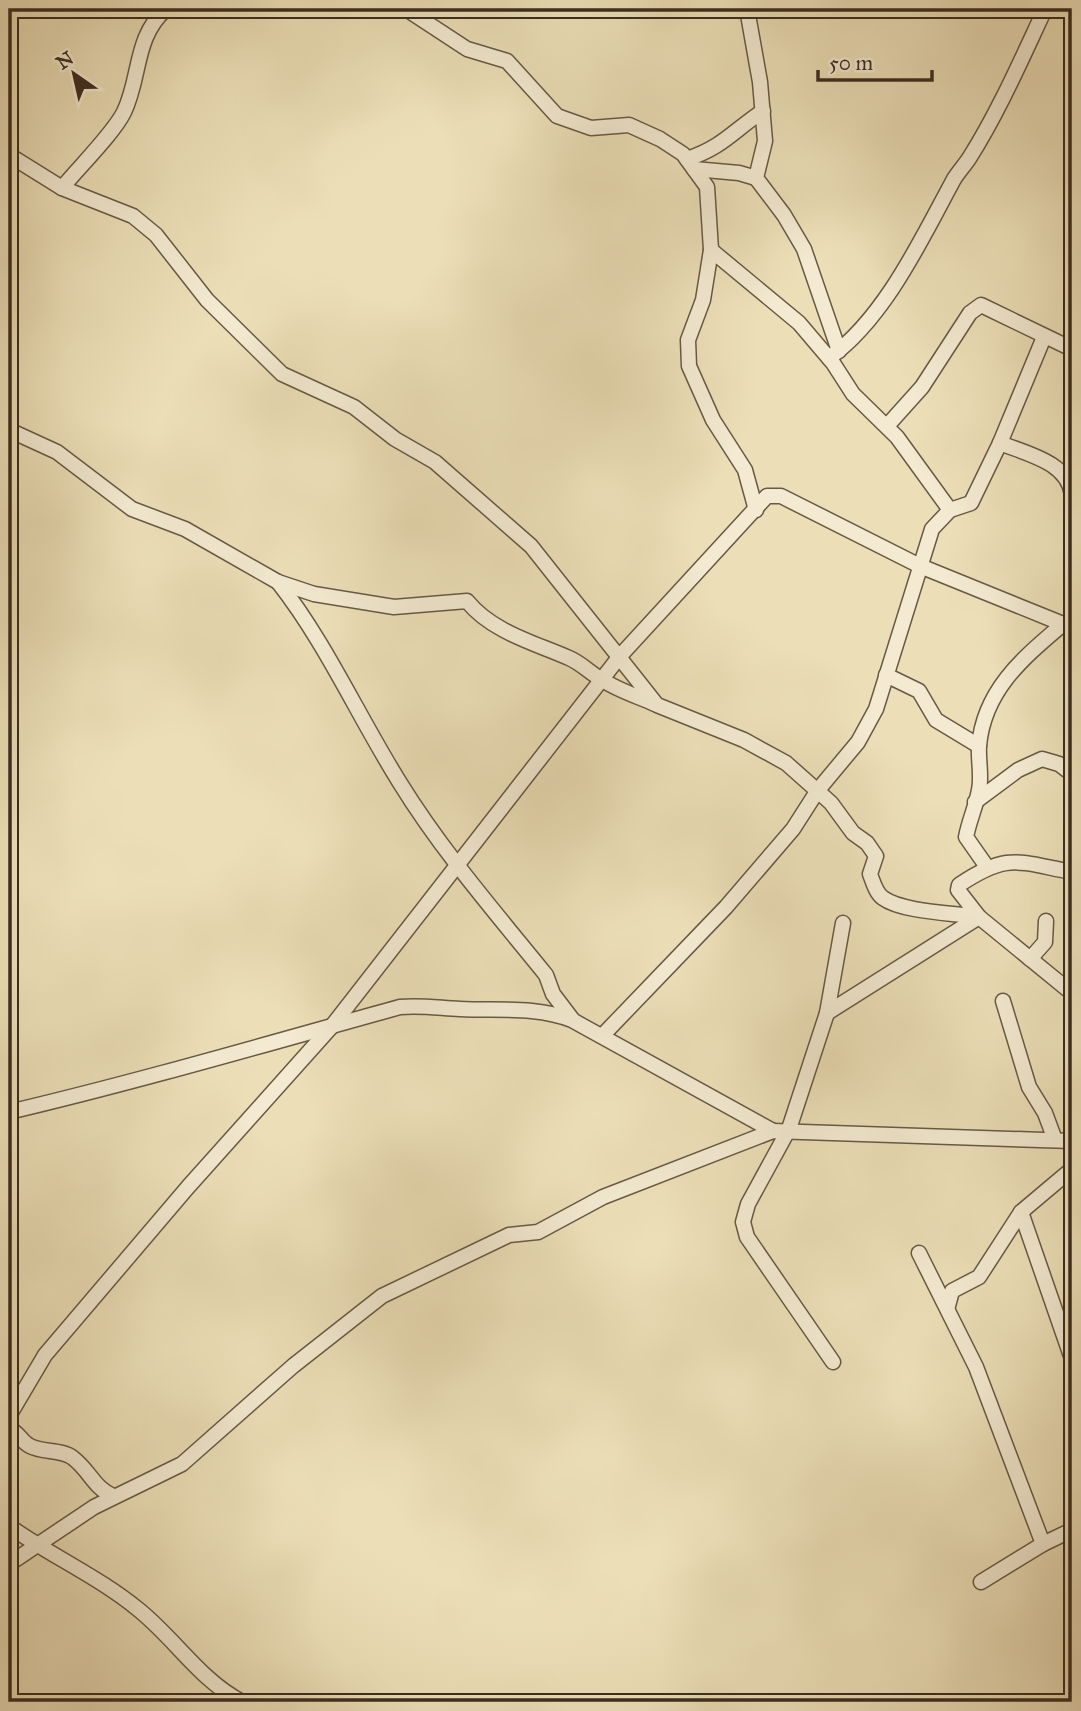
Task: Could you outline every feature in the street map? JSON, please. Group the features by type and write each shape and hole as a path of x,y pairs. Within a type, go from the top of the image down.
{"street":[{"path":"62,188 124,113 140,48 155,19 166,9"},
{"path":"406,9 467,49 507,61 557,116 591,128 629,125 660,139 690,164 707,187 711,250 703,300 688,340 689,366 713,420 745,470 756,510"},
{"path":"747,9 765,141 756,178"},
{"path":"834,354 877,309 928,232 956,176 970,158 999,103 1045,9"},
{"path":"690,164 731,138 744,124 763,111"},
{"path":"9,155 62,188 133,216 156,235 207,300 282,373 354,407 395,439 435,462 531,546 575,605 620,656 657,705"},
{"path":"690,164 756,178 784,215 804,249 834,354 853,394 887,426 950,510"},
{"path":"711,250 834,354"},
{"path":"887,426 922,387 976,307 986,306 1072,349"},
{"path":"602,1036 726,907 793,829 818,790 858,742 876,709 932,529 950,510 971,503 1000,443 1044,337"},
{"path":"9,430 57,452 132,509 185,529 278,582 314,594 394,607 467,601 475,611 509,632 548,651 570,658 603,681 744,740 786,763 818,790 876,856 870,874 884,898 919,912 941,910 979,917"},
{"path":"1000,443 1059,468 1072,486"},
{"path":"9,1416 45,1355 206,1167 332,1027 620,656 767,496 781,496 920,566 1068,623"},
{"path":"278,582 308,620 347,695 399,781 457,865 546,975 553,994 572,1020"},
{"path":"987,867 966,837 980,788 979,746 986,712 1002,682 1016,664 1068,623"},
{"path":"886,676 919,691 936,719 979,746"},
{"path":"975,802 1018,770 1042,759 1059,764 1072,774"},
{"path":"1072,872 1015,862 987,867 958,887 979,917 1072,993"},
{"path":"827,1013 979,917"},
{"path":"1030,959 1045,942 1046,921"},
{"path":"833,1362 747,1237 743,1222 748,1204 789,1129 827,1013 843,923"},
{"path":"1003,1001 1029,1087 1045,1113 1055,1140"},
{"path":"9,1112 145,1080 250,1047 400,1007 425,1004 455,1009 547,1010 602,1036 773,1131"},
{"path":"9,1564 113,1496 182,1464 293,1366 382,1296 509,1235 538,1232 603,1197 773,1131 789,1129 1072,1141"},
{"path":"948,1306 952,1291 979,1277 1021,1212 1072,1169"},
{"path":"1021,1212 1072,1359"},
{"path":"919,1253 948,1306 976,1367 1043,1544"},
{"path":"9,1429 16,1431 29,1446 71,1456 89,1473 95,1487 94,1507"},
{"path":"95,1487 113,1496"},
{"path":"9,1526 37,1547 112,1589 142,1612 219,1690 242,1702"},
{"path":"981,1583 1043,1544 1072,1530"}]}
